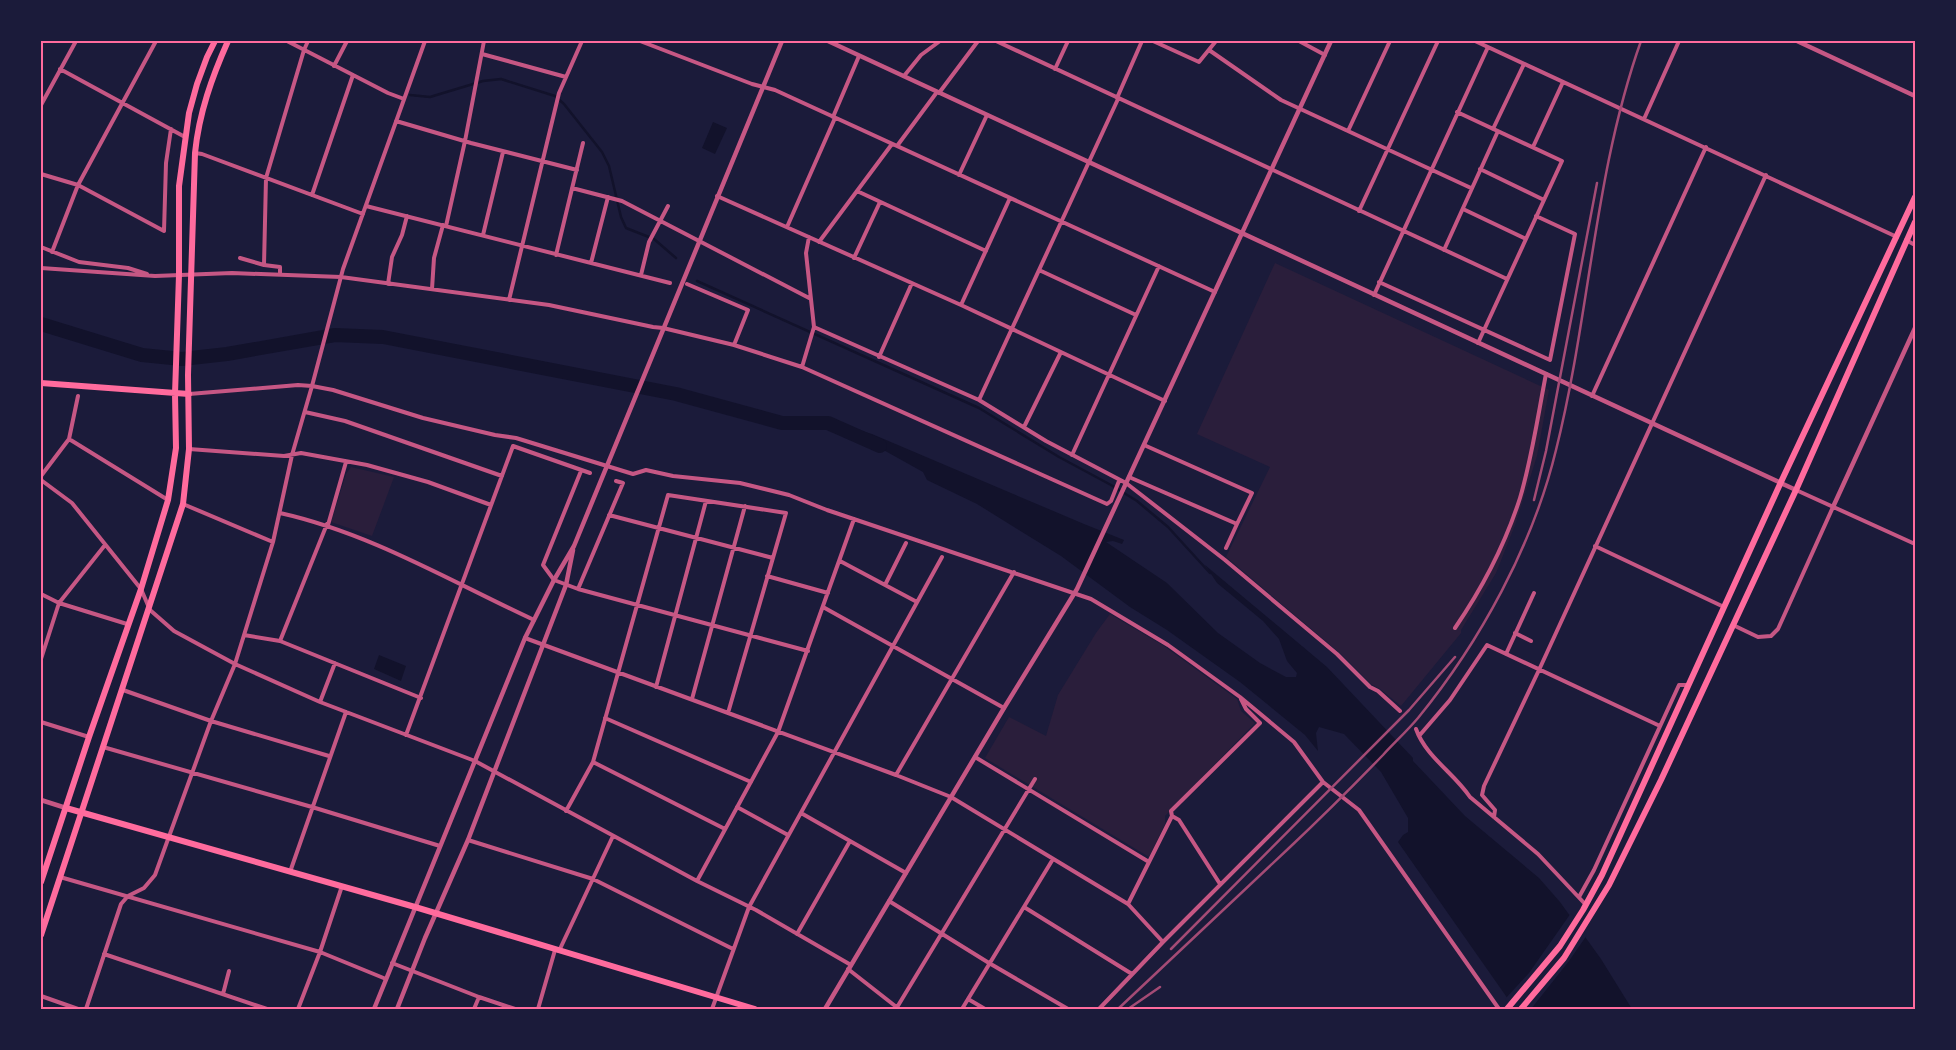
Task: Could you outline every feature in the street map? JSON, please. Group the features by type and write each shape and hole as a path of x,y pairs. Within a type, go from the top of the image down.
{"highway":[{"path":"42,879 88,737 141,589 168,500 176,448 175,394 179,289 179,186 185,137 197,84 215,41"},
{"path":"41,935 150,610 183,504 189,449 188,375 197,129 204,101 228,41"},
{"path":"1507,1009 1560,946 1602,875 1781,482 1915,197"},
{"path":"1521,1009 1564,958 1589,919 1622,858 1796,490 1915,222"},
{"path":"41,383 189,394"},
{"path":"66,808 436,913 755,1009"}],"street":[{"path":"41,105 76,41"},
{"path":"52,252 78,185 156,41"},
{"path":"287,41 353,76 404,99"},
{"path":"264,265 266,178 308,41"},
{"path":"334,66 347,41"},
{"path":"86,1009 121,904 128,896 144,888 155,875 191,773 235,664 273,542 292,455 341,277 425,41"},
{"path":"432,288 434,258 465,141 484,41"},
{"path":"509,300 559,93 582,41"},
{"path":"640,41 775,90 1215,292"},
{"path":"374,1009 525,638 554,580 574,546 782,41"},
{"path":"828,41 838,43 859,56 938,93 1089,161 1374,295 1915,544"},
{"path":"904,76 921,55 940,41"},
{"path":"819,242 857,191 938,93 978,41"},
{"path":"996,41 1507,279"},
{"path":"1055,69 1068,41"},
{"path":"979,400 1062,222 1142,41"},
{"path":"1153,41 1199,62 1216,41"},
{"path":"1299,41 1325,55"},
{"path":"825,1009 1075,591 1243,234 1331,41"},
{"path":"1348,132 1390,41"},
{"path":"1359,211 1438,41"},
{"path":"1475,41 1897,236"},
{"path":"1644,119 1679,41"},
{"path":"1797,41 1915,96"},
{"path":"1374,295 1488,47"},
{"path":"1209,50 1281,100 1472,188"},
{"path":"482,54 566,76"},
{"path":"787,227 859,56"},
{"path":"1444,250 1524,64"},
{"path":"60,69 185,137"},
{"path":"312,195 353,76"},
{"path":"1533,147 1562,82"},
{"path":"1457,112 1562,161 1478,343"},
{"path":"959,175 987,115"},
{"path":"396,121 428,132 577,170"},
{"path":"41,174 78,185 164,231 166,163 171,129"},
{"path":"556,254 584,143"},
{"path":"1592,396 1706,147"},
{"path":"483,235 503,152"},
{"path":"195,153 363,214"},
{"path":"1480,169 1544,200"},
{"path":"1494,817 1495,810 1484,799 1482,792 1766,176"},
{"path":"572,188 622,201 811,300"},
{"path":"857,191 986,251"},
{"path":"717,196 961,305 1165,401"},
{"path":"591,263 609,198"},
{"path":"961,305 1010,198"},
{"path":"854,258 880,202"},
{"path":"366,206 670,283"},
{"path":"641,275 649,242 668,206"},
{"path":"1463,209 1526,239"},
{"path":"388,284 392,257 402,235 407,216"},
{"path":"1380,282 1550,360 1575,234 1536,216"},
{"path":"802,367 814,328 806,253 809,237"},
{"path":"1906,240 1915,245"},
{"path":"41,247 90,265 128,268 155,276"},
{"path":"240,258 264,265 280,267 280,274"},
{"path":"1072,455 1159,266"},
{"path":"41,268 62,271 155,276 280,274 341,277 549,305 734,345 802,367 1107,504 1111,500 1118,482"},
{"path":"1039,270 1136,315"},
{"path":"879,357 912,283"},
{"path":"688,284 748,310 734,345"},
{"path":"814,328 979,400 1118,482 1125,484 1225,560 1337,654 1370,687 1378,691 1400,711"},
{"path":"1733,625 1758,637 1771,636 1778,629 1915,328"},
{"path":"1024,427 1061,352"},
{"path":"1456,628 1483,585 1510,527 1528,466 1546,374"},
{"path":"189,394 298,386 312,386 333,390 423,418 516,438 632,474 646,470 672,476 740,483 789,495 854,519 1075,591 1168,645 1240,697 1294,742 1323,782 1359,810 1499,1009"},
{"path":"78,396 69,439 41,480 72,503 141,589 150,610 174,631 235,664 320,702 475,761 493,773 797,934 849,967 897,1008 1035,778"},
{"path":"305,412 345,421 502,476"},
{"path":"69,439 168,500"},
{"path":"1144,445 1252,493 1226,548"},
{"path":"406,735 513,446 590,473"},
{"path":"189,449 284,456 301,453 367,465 428,482 492,505"},
{"path":"280,641 327,524 346,462"},
{"path":"581,471 543,564 554,580 578,589 808,651"},
{"path":"1129,477 1237,524"},
{"path":"578,589 623,484 616,481"},
{"path":"566,811 593,762 668,495 786,513 728,713"},
{"path":"656,687 706,501"},
{"path":"183,504 273,542"},
{"path":"692,699 745,506"},
{"path":"280,513 327,524 372,541 534,620"},
{"path":"609,515 773,558"},
{"path":"697,881 778,732 854,519"},
{"path":"885,585 906,543"},
{"path":"41,658 59,603 105,545"},
{"path":"397,1009 468,840 566,585 574,546"},
{"path":"1595,546 1724,607"},
{"path":"712,1009 749,907 942,557"},
{"path":"840,561 917,602"},
{"path":"896,775 1014,572"},
{"path":"768,576 828,593"},
{"path":"1506,654 1534,592"},
{"path":"41,594 59,603 127,624"},
{"path":"823,607 1004,708"},
{"path":"1515,633 1531,641"},
{"path":"244,635 280,641 421,698"},
{"path":"525,638 951,797 1128,904 1163,942"},
{"path":"1419,736 1450,700 1487,645 1660,726"},
{"path":"320,702 335,663"},
{"path":"1579,897 1594,870 1679,685 1688,685"},
{"path":"123,690 211,721 329,756"},
{"path":"1128,904 1172,816 1171,811 1260,723 1246,709 1240,697"},
{"path":"290,872 329,756 346,712"},
{"path":"605,718 751,782"},
{"path":"41,722 88,737"},
{"path":"1416,729 1421,743 1463,787 1470,797 1538,854 1579,897 1584,908"},
{"path":"103,747 440,846"},
{"path":"975,757 1150,862"},
{"path":"593,762 725,829"},
{"path":"1099,1009 1220,884 1323,782"},
{"path":"41,800 66,808"},
{"path":"737,807 788,835"},
{"path":"801,813 906,873"},
{"path":"1172,816 1179,820 1220,884"},
{"path":"538,1009 557,950 613,836"},
{"path":"468,840 593,879 733,949"},
{"path":"797,934 850,841"},
{"path":"962,1009 1053,859"},
{"path":"60,877 320,952 386,979"},
{"path":"298,1009 320,952 342,886"},
{"path":"889,901 1068,1009"},
{"path":"1024,907 1132,974"},
{"path":"104,954 267,1009"},
{"path":"392,964 515,1009"},
{"path":"223,994 230,971"},
{"path":"41,996 78,1009"},
{"path":"474,1009 479,997"},
{"path":"968,999 985,1009"}],"shaded area":[{"path":"713,122 727,128 715,154 702,148"},
{"path":"1275,263 1549,390 1537,456 1515,525 1496,573 1461,630 1461,633 1401,706 1371,684 1342,655 1226,557 1270,467 1197,434"},
{"path":"835,423 872,434 1124,540 1122,544 1113,541 1106,542 1167,583 1218,633 1260,663 1286,677 1296,677 1297,673 1287,661 1279,639 1263,621 1217,583 1205,565 1327,667 1465,816 1539,878 1560,902 1601,959 1632,1009 1515,1009 1398,842 1408,832 1408,818 1381,772 1344,734 1319,727 1316,733 1318,751 1305,735 1240,682 1167,630 1130,607 1061,556 977,504 927,480 923,472"},
{"path":"351,467 394,477 372,536 331,522 346,474"},
{"path":"1110,614 1164,646 1237,699 1241,711 1255,723 1165,816 1165,824 1149,857 985,758 1009,717 1046,736 1058,695 1096,633"},
{"path":"379,655 406,666 401,681 374,669"}],"pier":[{"path":"1571,913 1587,935 1531,1009 1512,1009 1505,999 1529,973"}],"waterway":[{"path":"410,95 430,97 483,81 501,79 555,96 564,104 602,152 609,166 621,217 626,228 654,239 676,258"},
{"path":"697,281 979,408 1059,457 1137,501 1168,527 1210,573"},
{"path":"41,324 142,355 182,359 227,354 335,335 383,337 676,394 782,423 828,423 880,446"}],"railway":[{"path":"1118,1009 1313,825 1409,728 1441,689 1483,625 1502,591 1519,557 1533,521 1546,486 1556,450 1577,348 1602,193 1625,91 1641,41"},
{"path":"1534,500 1546,451 1597,183"},
{"path":"1171,949 1409,710 1455,657"},
{"path":"1128,1009 1160,987"}]}
